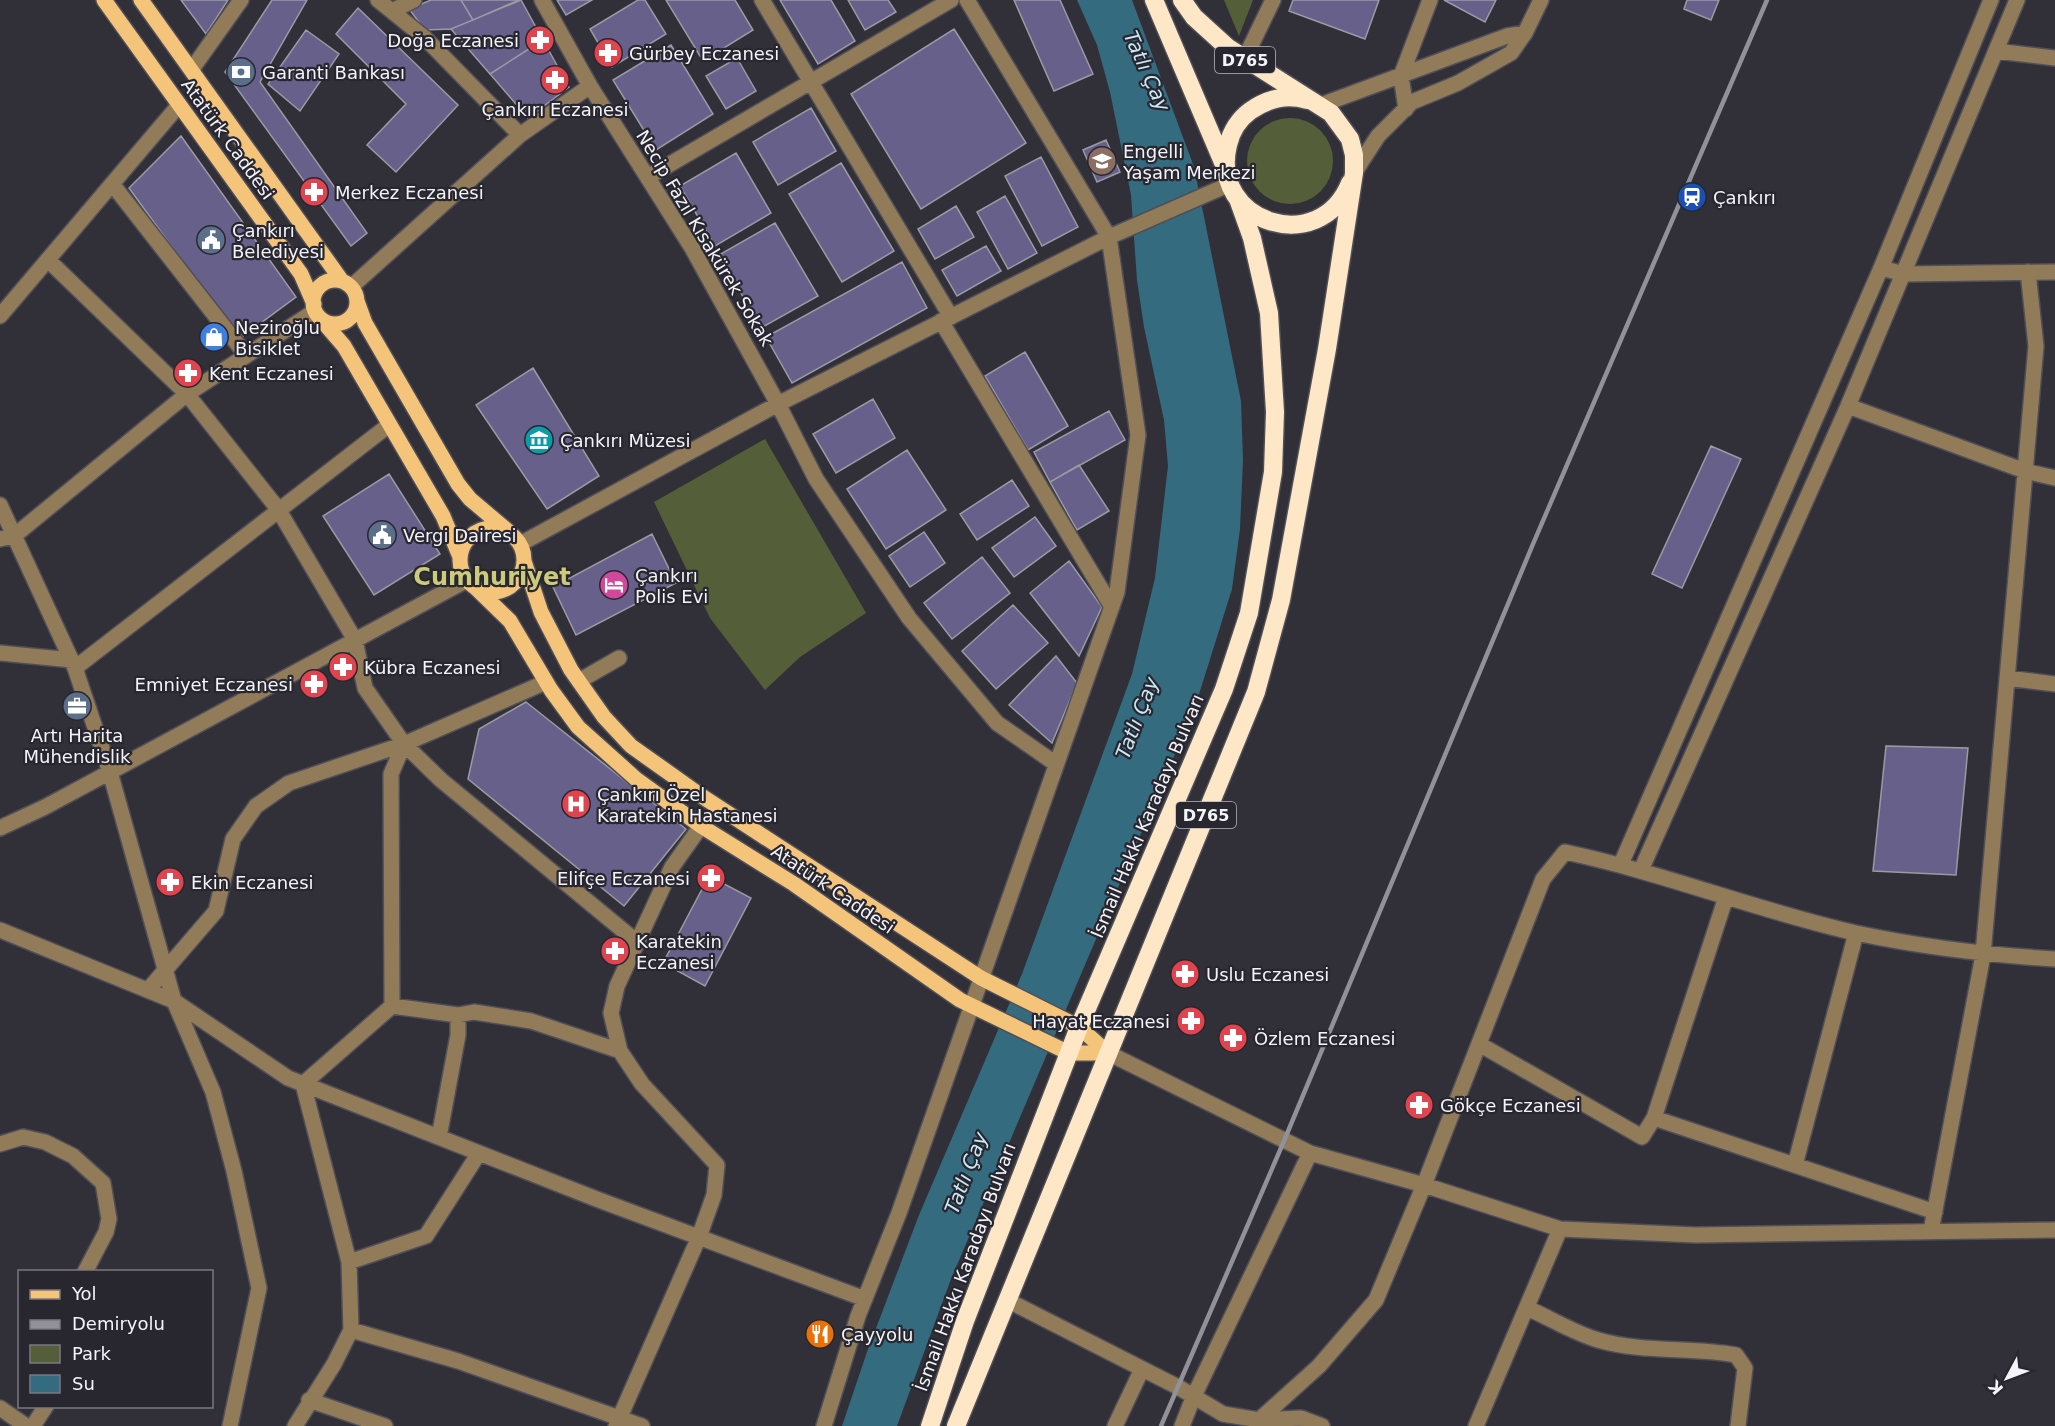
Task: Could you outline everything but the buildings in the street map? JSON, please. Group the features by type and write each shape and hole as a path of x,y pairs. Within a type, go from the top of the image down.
{"highway":[{"name":"İsmail Hakkı Karadayı Bulvarı","path":"930,1426 965,1321 1079,1027 1220,699 1249,613 1273,472 1275,412 1269,313 1252,238 1154,0"},
{"name":"D765","path":"1182,0 1210,33 1244,60 1321,105"},
{"path":"1289,97 1321,105 1342,124 1350,139 1354,173 1340,202 1313,221 1297,225 1280,225 1264,220 1250,211 1231,184 1226,154 1236,125 1259,105 1289,97"},
{"name":"D765","path":"956,1426 1247,718 1281,600 1327,349 1354,173"}],"main road":[{"name":"Atatürk Caddesi","path":"104,0 301,273 316,311 344,346 443,516 460,557"},
{"name":"Atatürk Caddesi","path":"141,0 350,289 369,330 458,484 470,499 508,532"},
{"path":"324,283 350,289 356,308 347,320 333,323 316,311 316,292 324,283"},
{"path":"493,528 508,532 520,544 524,561 519,577 507,588 490,592 471,584 463,573 460,557 466,542 477,531 493,528"},
{"name":"Atatürk Caddesi","path":"524,561 548,627 579,681 621,737 645,757 988,981 1079,1027 1108,1053"},
{"name":"Atatürk Caddesi","path":"471,584 510,621 546,682 578,728 605,754 701,826 794,884 952,995 1069,1053"},
{"path":"1069,1053 1108,1053"}],"street":[{"path":"192,69 241,0"},
{"path":"378,0 425,38 520,135"},
{"path":"392,11 414,0"},
{"name":"Necip Fazıl Kısakürek Sokak","path":"542,0 590,86 692,248 778,404 816,479 909,618 997,723 1056,764"},
{"path":"762,0 811,80 1112,607"},
{"path":"648,177 951,0"},
{"path":"824,1426 865,1299 988,981 1056,764 1117,592 1138,435 1109,237 967,0"},
{"path":"1244,60 1273,0"},
{"path":"1406,109 1401,76 1430,0"},
{"path":"1354,173 1378,136 1412,102 1458,83 1511,53 1525,33 1541,0"},
{"path":"1621,864 1881,268 1991,0"},
{"path":"1641,870 1848,406 2017,0"},
{"path":"1321,105 1507,36 1525,33"},
{"path":"1996,51 2055,58"},
{"path":"350,289 520,135 590,86"},
{"path":"0,316 179,105"},
{"path":"520,544 778,404 1109,237 1231,184"},
{"path":"113,185 246,355"},
{"path":"48,260 187,394 278,509 356,640 365,688 404,744 441,780 637,942"},
{"path":"1881,268 1904,274 2055,272"},
{"path":"1931,1231 1983,955 2036,346 2028,272"},
{"path":"7,537 187,394 316,311"},
{"path":"1848,406 2025,471 2055,478"},
{"path":"0,653 74,664 389,425"},
{"path":"0,505 7,537 74,664 110,772 174,1001 213,1092 234,1171 259,1288 230,1426"},
{"path":"0,828 45,807 356,640 471,584"},
{"path":"579,681 619,658"},
{"path":"2007,678 2055,684"},
{"path":"148,990 216,911 233,839 256,806 290,783 404,744 546,682"},
{"path":"392,1006 391,774 404,744"},
{"path":"618,1422 699,1237 714,1195 717,1165 642,1084 620,1051 612,1013 617,986 672,867 701,826"},
{"path":"1259,1420 1319,1366 1376,1300 1424,1185 1543,879 1565,852 1621,864 1726,897 1856,933 1983,955 2055,959"},
{"path":"1479,1044 1642,1137 1654,1118 1726,897"},
{"path":"0,930 174,1001 288,1078 865,1299"},
{"path":"1795,1165 1856,933"},
{"path":"303,1084 392,1006 458,1015 474,1012 531,1021 620,1051"},
{"path":"440,1137 458,1035 458,1015"},
{"path":"1108,1053 1310,1153 1424,1185 1560,1229 1696,1235 2055,1230"},
{"path":"295,1426 309,1400 334,1364 351,1330 349,1262 303,1084"},
{"path":"1654,1118 1935,1212"},
{"path":"0,1144 23,1137 45,1142 73,1156 103,1183 108,1201 109,1219 106,1232 86,1270"},
{"path":"349,1262 426,1236 479,1153"},
{"path":"1182,1426 1193,1398 1310,1153"},
{"path":"1476,1426 1560,1229"},
{"path":"1007,1300 1142,1369 1223,1414 1259,1420 1301,1418 1322,1426"},
{"path":"1527,1308 1597,1340 1634,1347 1708,1350 1736,1355 1745,1368 1738,1426"},
{"path":"351,1330 458,1361 618,1422 642,1426"},
{"path":"1115,1426 1142,1369"},
{"path":"309,1400 385,1426"},
{"path":"33,1426 45,1408"},
{"path":"2,1409 8,1426"},
{"path":"2,1409 26,1426"}],"green space":[{"path":"1224,0 1253,0 1239,36"},
{"path":"1290,118 1314,125 1326,137 1333,161 1326,185 1314,197 1290,204 1266,197 1254,185 1247,161 1254,137 1266,125"},
{"path":"765,439 866,613 800,657 765,690 710,618 654,502"}],"water":[{"name":"Tatlı Çay","path":"1077,0 1132,0 1194,167 1241,401 1243,460 1240,529 1232,589 1195,707 951,1279 897,1426 842,1426 867,1352 919,1215 1022,974 1132,674 1155,578 1168,466 1164,420 1144,327 1137,280 1131,195 1110,92 1097,45"}],"railway":[{"path":"1161,1426 1284,1141 1533,544 1767,0"}],"place":[{"name":"Doğa Eczanesi","path":"540,40"},
{"name":"Gürbey Eczanesi","path":"608,53"},
{"name":"Garanti Bankası","path":"241,72"},
{"name":"Çankırı Eczanesi","path":"555,80"},
{"name":"Engelli Yaşam Merkezi","path":"1102,161"},
{"name":"Merkez Eczanesi","path":"314,192"},
{"name":"Çankırı","path":"1692,197"},
{"name":"Çankırı Belediyesi","path":"211,240"},
{"name":"Neziroğlu Bisiklet","path":"214,337"},
{"name":"Kent Eczanesi","path":"188,373"},
{"name":"Çankırı Müzesi","path":"539,440"},
{"name":"Vergi Dairesi","path":"382,535"},
{"name":"Çankırı Polis Evi","path":"614,585"},
{"name":"Kübra Eczanesi","path":"343,667"},
{"name":"Emniyet Eczanesi","path":"314,684"},
{"name":"Artı Harita Mühendislik","path":"77,706"},
{"name":"Çankırı Özel Karatekin Hastanesi","path":"576,804"},
{"name":"Elifçe Eczanesi","path":"711,878"},
{"name":"Ekin Eczanesi","path":"170,882"},
{"name":"Karatekin Eczanesi","path":"615,951"},
{"name":"Uslu Eczanesi","path":"1185,974"},
{"name":"Hayat Eczanesi","path":"1191,1021"},
{"name":"Özlem Eczanesi","path":"1233,1038"},
{"name":"Gökçe Eczanesi","path":"1419,1105"},
{"name":"Çayyolu","path":"820,1334"}],"district":[{"name":"Cumhuriyet","path":"492,577"}]}
